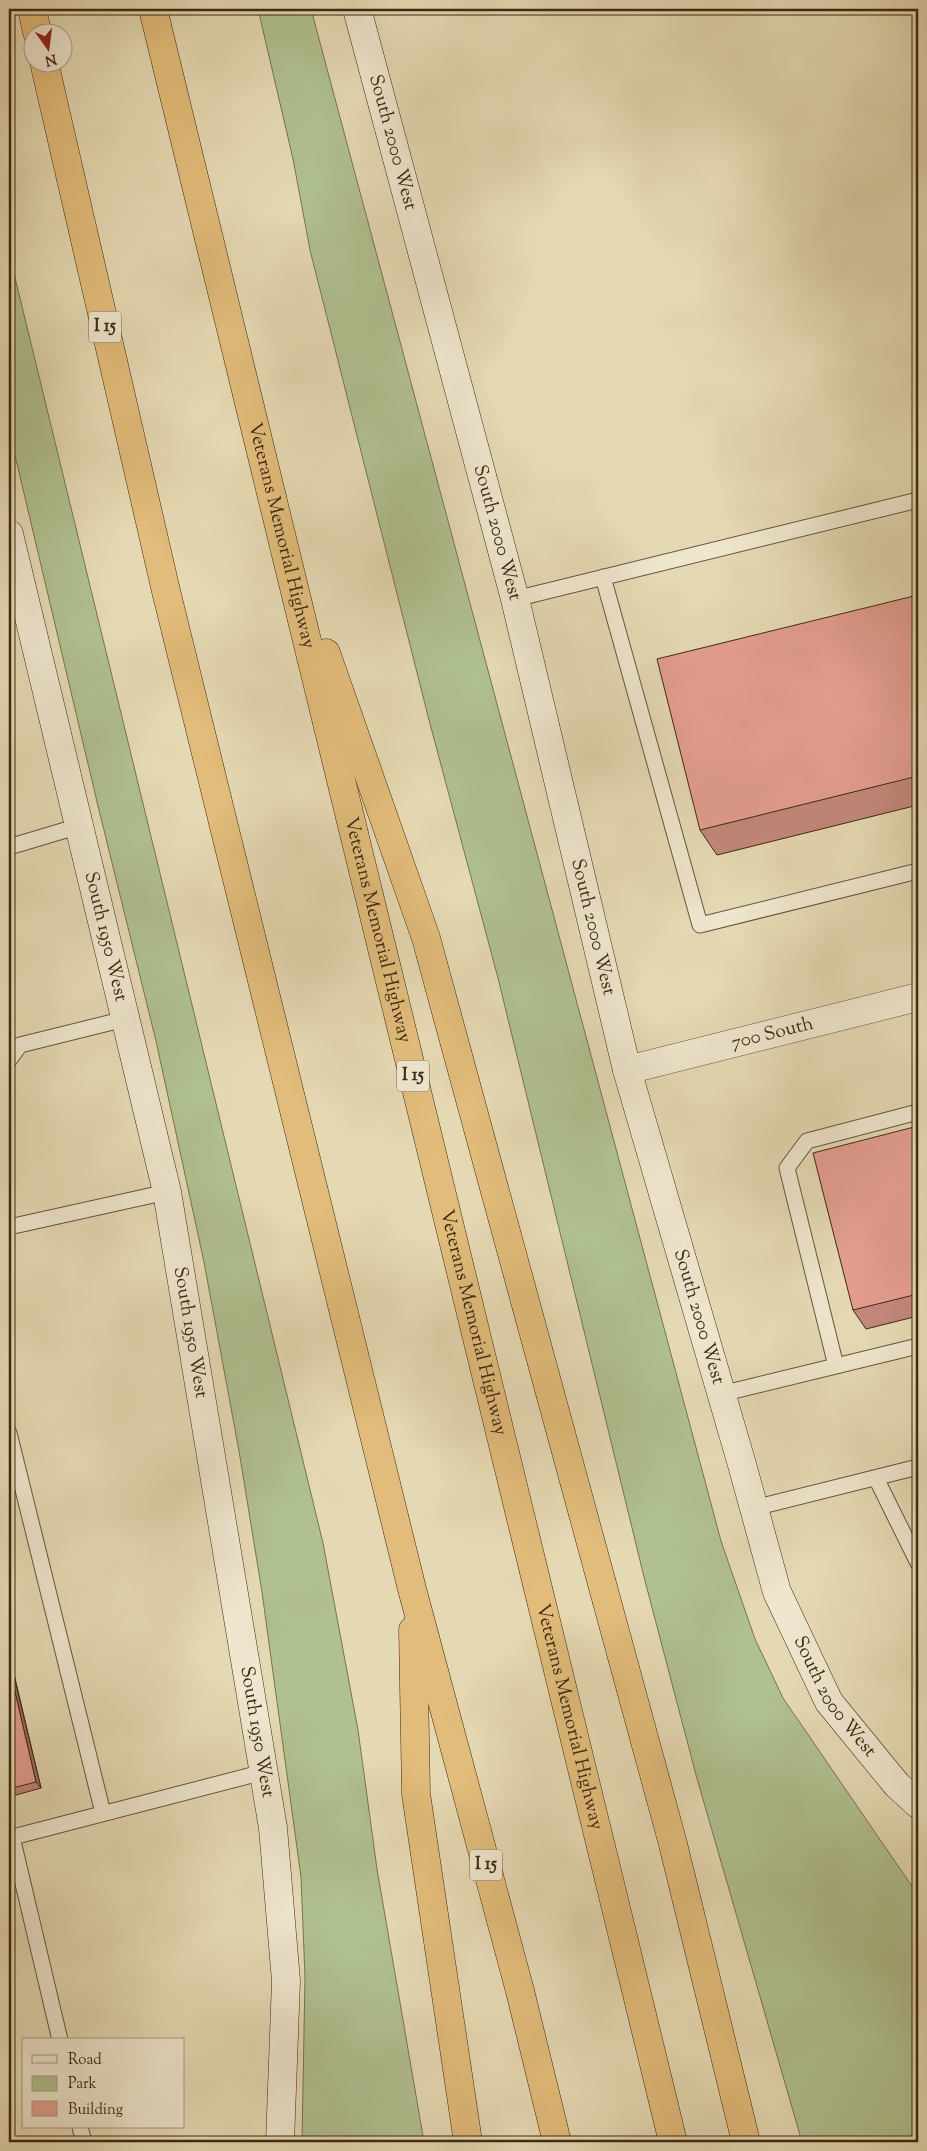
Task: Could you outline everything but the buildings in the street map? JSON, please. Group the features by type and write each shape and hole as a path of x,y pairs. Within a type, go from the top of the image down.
{"highway":[{"path":"32,9 35,22"},
{"name":"Veterans Memorial Highway","path":"152,9 673,2142"},
{"name":"I 15","path":"46,72 166,591 412,1589 518,1981 557,2142"},
{"path":"273,502 426,938 673,1844 746,2142"},
{"path":"412,1589 416,1794 468,2142"}],"street":[{"name":"South 2000 West","path":"357,9 515,599 627,1070 777,1592 829,1702 897,1785 918,1804"},
{"name":"South 1950 West","path":"9,534 167,1192 273,1828 286,1981 280,2142"},
{"name":"700 South","path":"627,1070 918,997"}],"lane":[{"path":"515,599 918,500"},
{"path":"603,577 700,925 918,871"},
{"path":"9,846 79,826"},
{"path":"9,1057 20,1045 125,1019"},
{"path":"836,1366 787,1168 807,1141 918,1112"},
{"path":"9,1227 167,1192"},
{"path":"721,1394 918,1346"},
{"path":"9,1432 103,1813"},
{"path":"754,1508 918,1467"},
{"path":"876,1478 918,1562"},
{"path":"60,2038 11,1837 264,1772"},
{"path":"80,2128 84,2142"}],"green space":[{"path":"258,9 311,9 721,1541 755,1639 783,1698 918,1895 918,2142 802,2142 696,1775 644,1577 498,978 429,720 310,250 293,159"},
{"path":"9,253 323,1543 358,1730 377,1869 424,2142 302,2142 305,1977 301,1877 262,1592 239,1451 204,1262 156,1041 9,430"}]}
